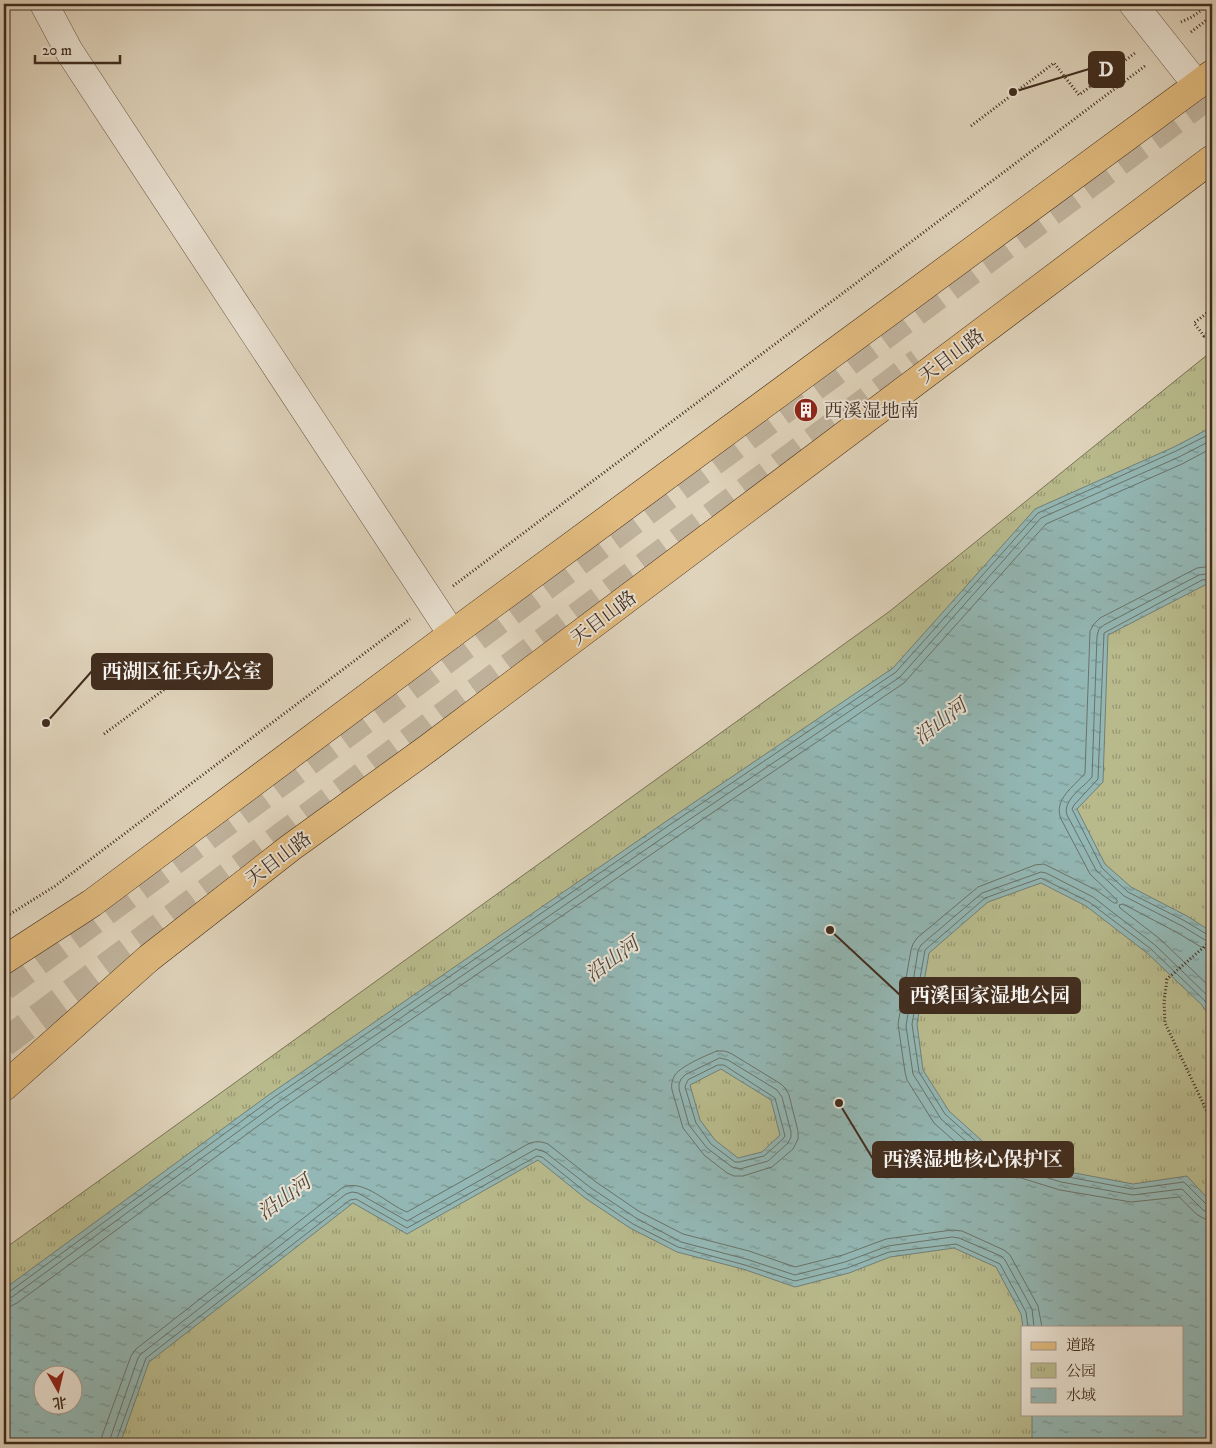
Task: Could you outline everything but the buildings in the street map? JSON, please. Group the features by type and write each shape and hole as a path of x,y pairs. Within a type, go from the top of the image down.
{"main road":[{"path":"4,960 92,903 452,634 1205,79"},
{"name":"天目山路","path":"4,1087 149,958 290,848 434,743 1212,159"}],"street":[{"path":"44,4 68,51 452,634"},
{"path":"1133,4 1168,49 1205,79"}],"path":[{"path":"1178,23 1192,17 1210,4"},
{"path":"4,918 55,886 1212,16"},
{"path":"971,126 1054,63 1079,95 1135,53"},
{"path":"1212,309 1194,323 1204,336 1212,329"},
{"path":"104,734 188,672"},
{"path":"1212,940 1167,979 1164,1002 1165,1023 1212,1122"}],"green space":[{"path":"1212,351 1212,1444 4,1444 4,1249 890,611"}],"water":[{"name":"沿山河","path":"1212,427 1212,584 1205,585 1108,635 1103,782 1077,809 1105,864 1131,887 1187,916 1212,932 1212,1020 1202,1005 1147,953 1086,906 1041,883 988,902 929,953 917,1024 923,1070 949,1111 991,1149 1064,1171 1133,1184 1187,1176 1212,1203 1212,1444 1032,1444 1032,1416 1184,1416 1184,1326 1023,1326 1021,1314 996,1267 954,1248 890,1257 849,1273 795,1287 743,1269 677,1252 630,1228 585,1198 538,1160 407,1234 353,1203 149,1362 120,1444 4,1444 4,1289 270,1094 668,820 893,668 1035,509 1174,447","holes":["721,1069 771,1100 780,1135 762,1152 738,1158 715,1140 700,1120 690,1085"]}],"tunnel":[{"path":"4,987 1212,93"},
{"path":"4,1043 919,362"}],"place":[{"name":"D","path":"1013,92"},
{"name":"西溪湿地南","path":"806,410"},
{"name":"西湖区征兵办公室","path":"46,723"},
{"name":"西溪国家湿地公园","path":"830,930"},
{"name":"西溪湿地核心保护区","path":"839,1103"}]}
